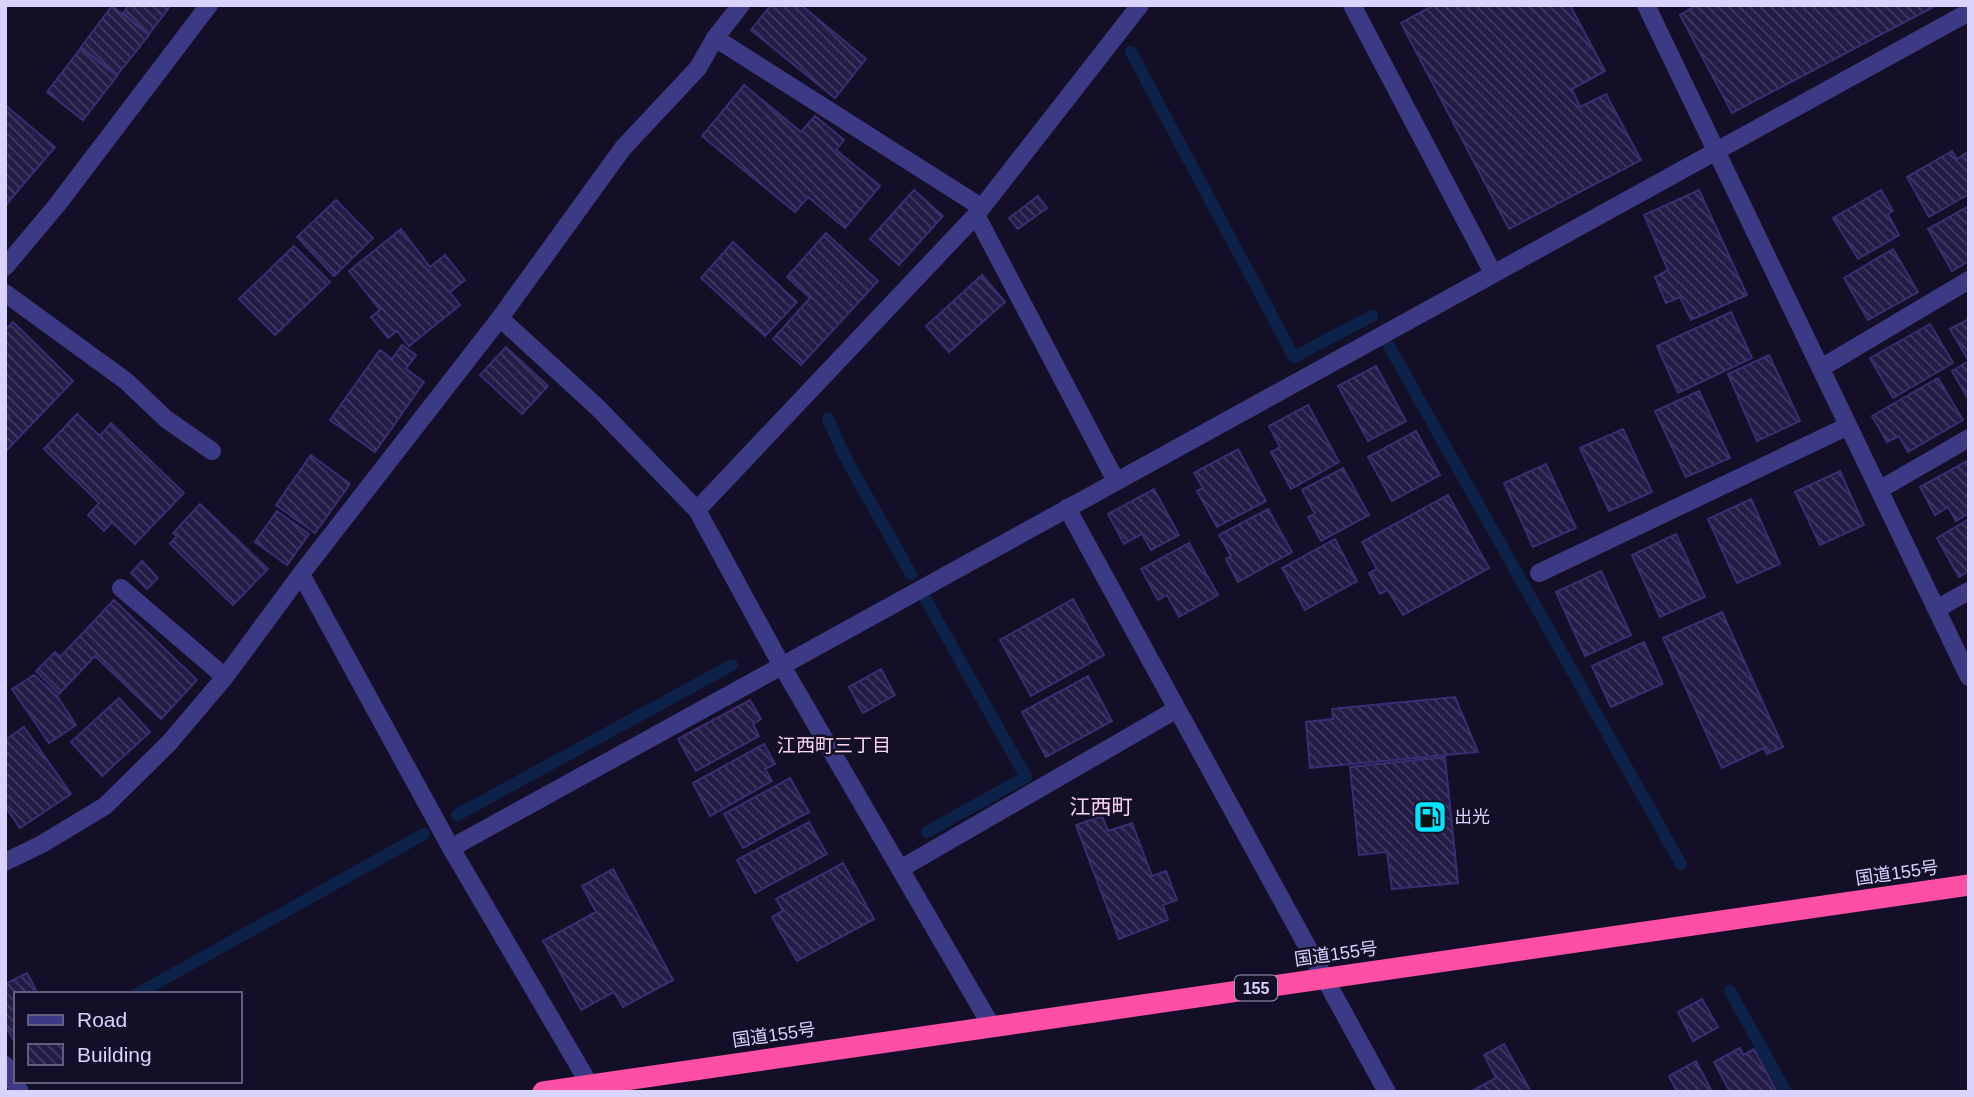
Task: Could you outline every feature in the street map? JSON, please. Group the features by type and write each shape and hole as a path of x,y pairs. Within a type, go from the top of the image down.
{"highway":[{"name":"国道155号","path":"543,1092 592,1088 1969,885"}],"street":[{"path":"5,267 57,205 209,5"},
{"path":"5,862 42,844 105,806 169,743 225,677 301,574 500,317 623,148 698,68 715,38 741,5"},
{"path":"697,510 979,211 1140,5"},
{"path":"1352,5 1493,274"},
{"path":"1646,5 1969,677"},
{"path":"451,848 1969,12"},
{"path":"715,38 979,211 1116,481"},
{"path":"1821,368 1969,280"},
{"path":"5,293 126,381 166,419 212,451"},
{"path":"500,317 597,407 697,510 782,666 992,1027"},
{"path":"1539,573 1848,426"},
{"path":"1879,490 1969,438"},
{"path":"1067,508 1387,1092"},
{"path":"301,574 451,848 592,1088"},
{"path":"121,588 225,677"},
{"path":"1936,609 1969,591"},
{"path":"900,869 1177,709"},
{"path":"5,1065 14,1081"}],"building":[{"path":"129,5 171,5 149,34 123,13"},
{"path":"771,5 801,5 866,59 835,98 751,30"},
{"path":"1434,5 1570,5 1605,71 1572,89 1580,107 1606,94 1641,160 1509,229 1401,23"},
{"path":"1697,5 1937,5 1732,113 1680,15"},
{"path":"112,6 149,35 117,75 81,47"},
{"path":"81,48 117,76 83,120 47,92"},
{"path":"744,85 801,132 815,116 844,140 836,150 880,186 845,228 808,197 795,212 702,136"},
{"path":"5,105 55,147 5,206"},
{"path":"1952,151 1957,159 1966,153 1969,159 1969,194 1929,217 1907,177"},
{"path":"914,190 943,216 899,265 870,239"},
{"path":"1699,190 1747,295 1691,320 1680,297 1666,303 1655,277 1668,270 1644,215"},
{"path":"1881,190 1893,211 1888,214 1899,235 1858,259 1833,218"},
{"path":"1038,196 1047,208 1018,229 1009,218"},
{"path":"336,200 373,238 334,276 297,237"},
{"path":"1969,206 1969,261 1952,271 1928,229"},
{"path":"401,229 430,267 445,255 465,280 450,292 460,305 409,346 397,331 388,338 371,317 380,310 349,271"},
{"path":"826,233 878,281 801,365 773,339 810,298 787,277"},
{"path":"733,242 797,302 765,336 701,278"},
{"path":"294,246 330,282 275,335 239,299"},
{"path":"1893,249 1918,292 1868,320 1844,278"},
{"path":"982,275 1005,302 949,352 926,326"},
{"path":"1731,312 1752,358 1678,393 1657,346"},
{"path":"1969,319 1969,357 1967,358 1950,329"},
{"path":"13,322 73,381 5,452 5,420 9,416 5,412 5,330"},
{"path":"1930,324 1953,363 1893,398 1870,358"},
{"path":"402,345 416,355 406,369 424,382 375,452 330,420 380,350 392,359"},
{"path":"506,347 548,386 522,414 480,375"},
{"path":"1769,355 1800,421 1757,441 1728,374"},
{"path":"1969,361 1969,400 1952,371"},
{"path":"1376,366 1406,421 1368,441 1338,386"},
{"path":"1938,378 1963,420 1908,452 1899,436 1887,442 1872,416"},
{"path":"1699,391 1730,458 1686,477 1655,411"},
{"path":"1308,405 1339,462 1291,489 1271,452 1280,447 1269,426"},
{"path":"77,414 100,436 111,423 184,493 135,544 112,522 104,531 88,515 99,503 44,449"},
{"path":"1623,429 1652,492 1609,511 1580,448"},
{"path":"1416,431 1440,475 1392,501 1368,457"},
{"path":"1238,449 1266,501 1217,527 1197,491 1203,488 1194,473"},
{"path":"311,455 350,484 315,533 276,505"},
{"path":"1969,460 1969,513 1956,521 1948,507 1935,515 1920,487"},
{"path":"1546,464 1576,528 1533,547 1504,483"},
{"path":"1343,468 1369,515 1321,541 1308,517 1315,514 1302,490"},
{"path":"1840,471 1864,525 1820,545 1795,492"},
{"path":"1154,489 1179,535 1151,550 1142,534 1124,544 1108,514"},
{"path":"1448,495 1489,568 1403,615 1388,590 1380,594 1369,573 1377,569 1362,542"},
{"path":"1751,499 1780,564 1737,583 1708,519"},
{"path":"200,504 268,569 233,605 170,544 177,536 173,533"},
{"path":"1268,509 1292,552 1238,582 1226,559 1231,556 1219,535"},
{"path":"277,511 309,534 287,565 255,542"},
{"path":"1969,519 1969,571 1959,577 1937,538"},
{"path":"1676,534 1705,597 1660,617 1632,555"},
{"path":"1335,539 1357,581 1305,610 1282,568"},
{"path":"1189,543 1218,595 1179,617 1167,595 1158,600 1141,569"},
{"path":"142,561 158,578 147,589 131,573"},
{"path":"1601,571 1631,635 1585,656 1556,592"},
{"path":"1073,599 1104,655 1031,696 1000,640"},
{"path":"114,600 197,680 161,719 95,656 59,694 36,671 55,652 60,657"},
{"path":"1722,612 1783,747 1767,754 1764,748 1722,768 1663,638"},
{"path":"1644,642 1663,684 1611,707 1592,666"},
{"path":"881,669 895,695 863,713 849,687"},
{"path":"34,675 57,696 76,725 49,743 12,689"},
{"path":"1088,676 1112,721 1046,757 1022,712"},
{"path":"1455,697 1478,752 1310,768 1306,722 1333,719 1332,709"},
{"path":"119,698 150,732 102,776 71,742"},
{"path":"750,700 761,719 753,724 759,736 696,771 678,739"},
{"path":"24,727 71,794 20,828 5,806 5,740"},
{"path":"764,744 775,764 765,769 772,781 710,816 693,783"},
{"path":"1445,757 1458,883 1392,889 1387,852 1359,855 1350,767"},
{"path":"790,778 809,812 743,848 724,814"},
{"path":"1102,816 1108,831 1132,823 1152,876 1166,871 1177,900 1163,905 1168,920 1119,939 1076,825"},
{"path":"809,822 827,854 755,893 737,860"},
{"path":"843,863 874,919 797,961 772,917 783,911 776,899"},
{"path":"613,869 673,980 623,1007 614,992 581,1010 543,941 596,912 582,886"},
{"path":"27,973 37,992 14,992 14,1041 5,1025 5,984"},
{"path":"1702,999 1718,1027 1693,1041 1678,1012"},
{"path":"1504,1044 1531,1092 1470,1092 1496,1078 1484,1055"},
{"path":"1740,1048 1743,1055 1754,1049 1777,1092 1730,1092 1714,1062"},
{"path":"1696,1061 1712,1092 1673,1092 1676,1090 1669,1076"}],"waterway":[{"path":"1131,52 1294,357 1372,316"},
{"path":"1389,346 1681,864"},
{"path":"828,419 845,457 911,574"},
{"path":"926,600 1026,777 927,832"},
{"path":"457,815 732,665"},
{"path":"141,992 424,834"},
{"path":"1730,991 1786,1092"}],"place":[{"name":"出光","path":"1430,817"}],"district":[{"name":"江西町三丁目","path":"834,745"},
{"name":"江西町","path":"1101,806"}]}
